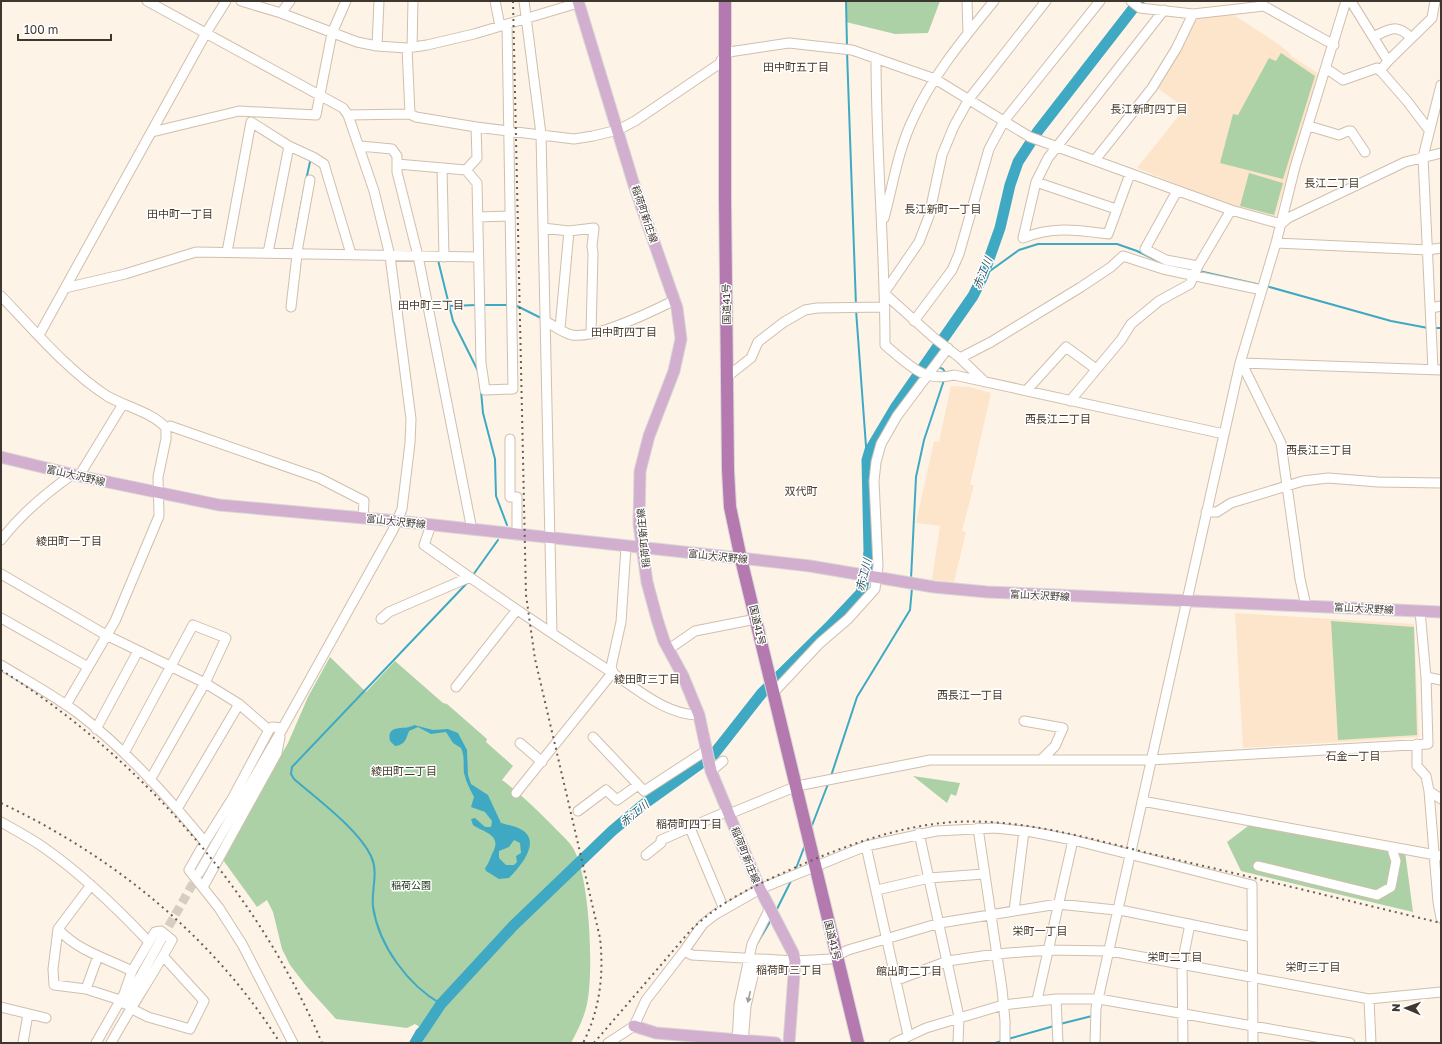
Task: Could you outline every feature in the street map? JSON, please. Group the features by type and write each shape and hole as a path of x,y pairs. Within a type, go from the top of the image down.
{"highway":[{"name":"国道41号","path":"718,1 722,59 728,376 728,470 730,507 814,866 838,956 858,1043"},
{"name":"国道41号","path":"722,59 725,1"}],"main road":[{"name":"稲荷町新庄線","path":"578,2 634,185 678,308 681,339 674,371 650,436 640,471 639,524 648,582 664,641 683,676 699,716 711,771 760,889 794,953 795,961 789,1043"},
{"name":"富山大沢野線","path":"1,457 159,494 219,505 397,521 741,559 849,573 934,587 987,592 1441,612"},
{"path":"634,1026 656,1033 740,1042 776,1043"}],"street":[{"path":"147,1 343,108 348,115 360,146 374,192 390,256 411,419 410,443 402,509 397,521 281,731 199,873"},
{"path":"39,335 206,33 226,1"},
{"path":"242,1 281,13 357,42 377,46 409,47 450,40 578,2"},
{"path":"281,13 290,1"},
{"path":"152,132 238,111 316,114 332,33 346,1"},
{"path":"377,46 379,1"},
{"path":"410,114 409,47 413,1"},
{"path":"397,164 466,170 477,183 481,363 485,390 513,389 509,131 503,25 495,1"},
{"path":"524,1 541,134 552,633"},
{"path":"967,1 968,33"},
{"path":"882,225 904,141 913,118 935,79 968,33 994,1"},
{"path":"884,293 919,242 928,216 942,155 954,126 969,100 1046,1"},
{"path":"914,321 952,270 959,254 989,149 1004,121 1100,1"},
{"path":"1131,1 1140,8 1193,14 1262,3 1334,45"},
{"path":"1095,1043 1096,1008 1110,951 1130,854 1224,434 1295,167 1327,69 1346,1 1352,3 1388,61"},
{"path":"1380,71 1388,61 1432,18 1435,1"},
{"path":"1130,174 1108,234 1052,229 1038,232 1023,238 1036,182 1048,158 1164,10"},
{"path":"1095,160 1152,88 1176,49 1193,14"},
{"path":"1373,37 1392,28 1403,30 1411,38"},
{"path":"348,115 410,114 416,117 476,127 574,139 618,130 635,121 722,59 789,43 852,50 935,79 1030,137 1231,210 1281,224"},
{"path":"876,58 876,128 882,225 885,345 908,364 926,375 941,378 954,375 1224,434"},
{"path":"1327,69 1344,80 1377,68 1407,101 1429,130"},
{"path":"1242,366 1437,370 1431,308 1423,157 1441,85"},
{"path":"238,111 240,115 289,146 324,164 351,254"},
{"path":"227,252 251,122"},
{"path":"1308,126 1339,135 1348,130 1365,152"},
{"path":"466,170 477,158 476,127"},
{"path":"268,253 289,146"},
{"path":"360,146 392,149 397,156 397,172 418,256 472,530"},
{"path":"1281,224 1288,218 1406,162 1441,153"},
{"path":"442,168 444,257"},
{"path":"290,307 310,180"},
{"path":"1036,182 1116,209"},
{"path":"1177,191 1145,249 1166,260 1262,290"},
{"path":"1070,401 1131,324 1158,301 1187,287 1190,284 1196,270 1231,210"},
{"path":"478,217 510,216"},
{"path":"543,228 569,231 594,228 592,246 591,334"},
{"path":"560,328 569,231"},
{"path":"1276,243 1428,250 1441,248"},
{"path":"65,288 125,274 196,252 478,257"},
{"path":"960,358 997,338 1081,287 1111,267 1123,256 1163,269 1196,270"},
{"path":"884,293 914,321 960,358 985,382"},
{"path":"1,296 81,376 107,396 157,421 166,428"},
{"path":"545,321 571,335 584,336 637,319 675,300"},
{"path":"1431,308 1441,306"},
{"path":"728,376 751,358 758,342 784,322 806,310 817,308 885,307"},
{"path":"1026,391 1066,347 1096,369"},
{"path":"774,692 820,643 852,614 875,589 878,560 874,481 876,462 881,444 890,426 926,375 948,348"},
{"path":"1242,366 1281,443 1300,579 1306,606"},
{"path":"1,540 34,505 56,486 76,475 123,404"},
{"path":"166,428 170,426 198,435 336,486 364,501 363,518"},
{"path":"66,705 115,621 159,516 158,477 166,439 166,428"},
{"path":"510,439 510,497 517,497 517,535"},
{"path":"1206,512 1217,512 1231,502 1251,498 1288,485 1328,478 1378,482 1441,483"},
{"path":"430,525 424,544 516,611 613,672 658,703 685,715 699,716"},
{"path":"613,672 611,667 621,622 626,547"},
{"path":"1,574 106,635 205,683 239,704 268,730"},
{"path":"381,619 389,612 470,578"},
{"path":"456,687 516,611"},
{"path":"646,855 661,843 661,840 796,786 930,760 1151,760 1428,744 1426,677 1420,611"},
{"path":"1,618 88,667"},
{"path":"669,649 694,631 756,619"},
{"path":"124,753 193,625 226,638 205,683 150,780"},
{"path":"96,729 138,651"},
{"path":"1,666 66,705 124,753 177,809 205,842"},
{"path":"516,793 613,672"},
{"path":"1426,677 1441,680"},
{"path":"177,809 239,704"},
{"path":"1024,721 1062,728 1055,746 1041,760"},
{"path":"281,731 272,727 268,730 232,799 189,870 203,887 242,944 293,1043"},
{"path":"203,887 277,753 281,731"},
{"path":"592,737 644,792 707,750"},
{"path":"520,743 542,762"},
{"path":"1417,744 1417,766 1426,776 1438,855 1438,902 1441,918"},
{"path":"711,771 723,761"},
{"path":"578,811 606,790 617,800 638,785"},
{"path":"1429,791 1441,799"},
{"path":"1142,801 1438,855"},
{"path":"1,822 43,847 91,885 119,911 148,942"},
{"path":"690,828 724,909"},
{"path":"978,828 1003,1005 1005,1043"},
{"path":"608,1043 634,1026 646,1000 703,924 724,909 760,889 866,846 919,833 978,828 1024,831 1073,840 1252,885 1253,1043"},
{"path":"1014,911 1024,831"},
{"path":"919,833 940,923 959,1017 958,1043"},
{"path":"1037,1000 1073,840"},
{"path":"866,846 888,938 908,1035"},
{"path":"1258,866 1377,895 1391,886 1396,861 1393,852"},
{"path":"877,890 929,878 984,874"},
{"path":"91,885 58,929 53,970 54,985 86,989 120,1000"},
{"path":"684,951 692,955 795,961 830,959 848,950 940,923 1058,904 1118,911 1252,936"},
{"path":"740,1042 739,1005 753,958 752,944 770,908"},
{"path":"1183,1043 1182,964 1190,924"},
{"path":"58,929 65,937 85,951 132,972"},
{"path":"96,1043 120,1000 132,972 148,942 155,932 160,931 172,940 149,981 130,1008 111,1043"},
{"path":"102,1043 162,938"},
{"path":"897,980 948,961 996,954 1049,950 1110,951 1369,999 1441,992"},
{"path":"86,989 98,956"},
{"path":"130,1008 148,1016 190,1029 204,1001 163,956"},
{"path":"1056,999 1058,1043"},
{"path":"894,1043 908,1035 959,1017 1003,1005 1037,1000 1099,999 1350,1043"},
{"path":"1369,999 1372,1043"},
{"path":"1,1007 46,1018"},
{"path":"23,1043 28,1014"}],"shaded area":[{"path":"1229,12 1277,43 1291,54 1291,56 1319,74 1275,218 1232,207 1137,168 1185,108 1156,87 1199,14"},
{"path":"951,386 970,387 991,393 970,485 974,485 962,531 966,532 954,582 932,580 940,526 916,523 934,441 939,442"},
{"path":"1235,613 1414,624 1419,737 1243,748"}],"green space":[{"path":"846,1 940,1 928,33 895,34 846,22"},
{"path":"1281,53 1315,76 1283,179 1220,163 1233,114 1238,115 1269,58 1276,61"},
{"path":"1249,173 1283,183 1274,215 1240,206"},
{"path":"1331,621 1414,627 1417,735 1338,740"},
{"name":"稲荷公園","path":"330,657 366,692 395,661 487,739 486,742 513,766 502,780 534,807 571,845 577,857 586,898 589,922 590,969 586,1009 571,1043 422,1043 428,1032 415,1024 407,1028 336,1019 307,987 290,965 282,949 273,912 267,900 257,907 223,860 223,857 288,743 308,697"},
{"path":"913,776 960,783 956,796 951,794 947,803"},
{"path":"1252,823 1405,852 1413,912 1241,871 1227,842"}],"water":[{"path":"414,725 433,730 448,729 458,733 467,750 468,775 471,784 488,795 501,823 520,829 528,835 530,841 527,855 509,878 499,879 486,871 485,868 495,848 494,839 491,835 473,825 471,819 475,818 485,827 491,827 492,821 485,812 471,807 474,797 465,776 464,760 461,748 453,743 446,732 431,734 418,727 409,731 405,741 401,744 395,746 390,741 390,735 393,730 397,728 410,727","holes":["514,840 520,843 521,853 516,856 517,862 514,865 506,865 499,858 499,851 509,847"]},
{"path":"444,1003 419,1043 409,1043 416,1030"}],"waterway":[{"path":"846,1 847,46"},
{"name":"赤江川","path":"415,1043 441,1004 513,926 612,831 644,804 714,754 762,693 861,593 867,569 869,551 867,460 870,450 895,408 973,296 983,276 1000,228 1010,185 1018,162 1038,131 1139,1"},
{"path":"847,52 856,306"},
{"path":"306,180 310,162"},
{"path":"296,233 304,190"},
{"path":"983,276 1019,250 1038,244 1117,244 1137,251 1160,262"},
{"path":"438,260 453,321 478,371"},
{"path":"1199,271 1261,285"},
{"path":"1266,286 1391,321 1428,328"},
{"path":"449,306 477,305"},
{"path":"483,305 509,305"},
{"path":"515,305 541,318"},
{"path":"856,310 867,460"},
{"path":"1434,328 1441,328"},
{"path":"938,367 943,369 946,374"},
{"path":"911,579 916,477 924,440 944,380"},
{"path":"481,391 483,413 495,459 496,496 507,525"},
{"path":"473,575 498,540"},
{"path":"441,1004 417,986 388,950 376,922 373,907 375,875 371,856 365,846 347,825 294,779 291,774 292,767 468,582"},
{"path":"831,776 857,697 910,610 912,588"},
{"path":"811,828 828,784"},
{"path":"795,871 805,845"},
{"path":"776,911 792,879"},
{"path":"755,947 771,920"},
{"path":"1060,1024 1092,1016"},
{"path":"1008,1039 1054,1026"},
{"path":"995,1043 1002,1041"}],"tunnel":[{"path":"162,938 199,873"}],"railway":[{"path":"513,1 526,595 535,659 600,938 601,978 597,1005 583,1043"},
{"path":"1,670 52,705 101,744 147,787 190,832 229,881 264,933 295,987 322,1043"},
{"path":"1,803 42,824 83,848 121,874 158,903 192,934 224,968 254,1004 280,1043"},
{"path":"594,1043 690,931 726,902 766,881 832,852 872,838 932,824 953,822 1004,823 1054,830 1441,923"}],"district":[{"name":"田中町五丁目","path":"796,66"},
{"name":"長江新町四丁目","path":"1149,108"},
{"name":"長江二丁目","path":"1332,182"},
{"name":"長江新町一丁目","path":"943,208"},
{"name":"田中町一丁目","path":"180,213"},
{"name":"田中町三丁目","path":"431,304"},
{"name":"田中町四丁目","path":"624,331"},
{"name":"西長江二丁目","path":"1058,418"},
{"name":"西長江三丁目","path":"1319,449"},
{"name":"双代町","path":"801,490"},
{"name":"綾田町一丁目","path":"69,540"},
{"name":"綾田町三丁目","path":"647,678"},
{"name":"西長江一丁目","path":"970,694"},
{"name":"石金一丁目","path":"1353,755"},
{"name":"綾田町二丁目","path":"404,770"},
{"name":"稲荷町四丁目","path":"689,823"},
{"name":"栄町一丁目","path":"1040,930"},
{"name":"栄町二丁目","path":"1175,956"},
{"name":"栄町三丁目","path":"1313,966"},
{"name":"稲荷町三丁目","path":"789,969"},
{"name":"館出町二丁目","path":"909,970"}]}
